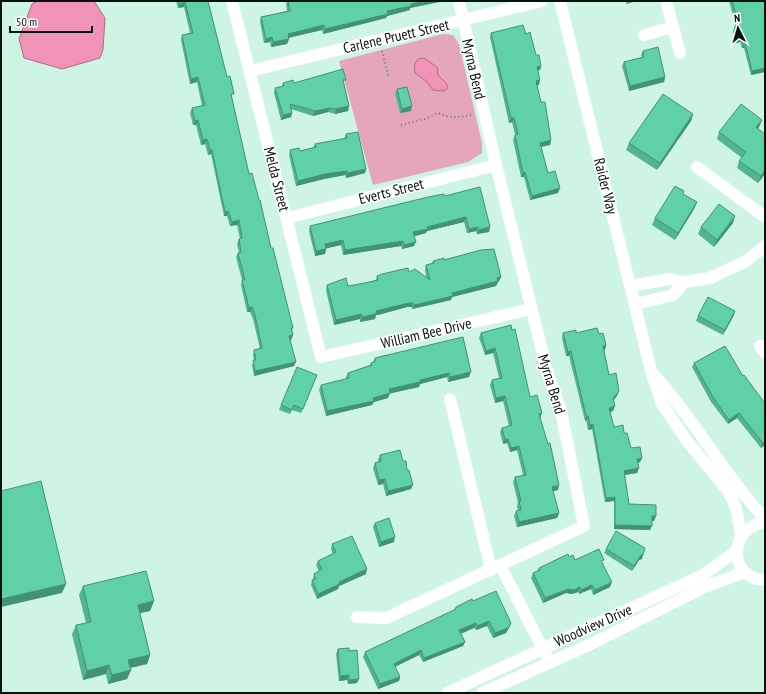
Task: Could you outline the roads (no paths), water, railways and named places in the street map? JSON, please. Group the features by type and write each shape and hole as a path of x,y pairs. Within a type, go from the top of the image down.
{"street":[{"name":"Melda Street","path":"232,1 321,358"},
{"name":"Myrna Bend","path":"357,618 386,618 584,526 562,411 546,371 496,165 459,1"},
{"name":"Carlene Pruett Street","path":"249,71 542,1"},
{"name":"Raider Way","path":"560,1 651,371 662,404 687,441 729,492 736,508 741,535"},
{"path":"666,1 680,53"},
{"path":"644,35 673,27"},
{"name":"Everts Street","path":"287,218 496,165"},
{"path":"697,167 765,217"},
{"path":"631,286 670,279 684,282 710,278 746,261 765,246"},
{"path":"635,304 673,295 684,282"},
{"name":"William Bee Drive","path":"321,358 531,309"},
{"name":"Raider Way","path":"651,371 674,396 692,424 750,503 765,520"},
{"path":"450,399 496,568 549,662"},
{"path":"764,581 745,572 740,564 736,551 741,535 748,528 765,520"},
{"name":"Woodview Drive","path":"447,693 703,575 736,551"},
{"name":"Woodview Drive","path":"482,693 707,586 745,572"}]}
